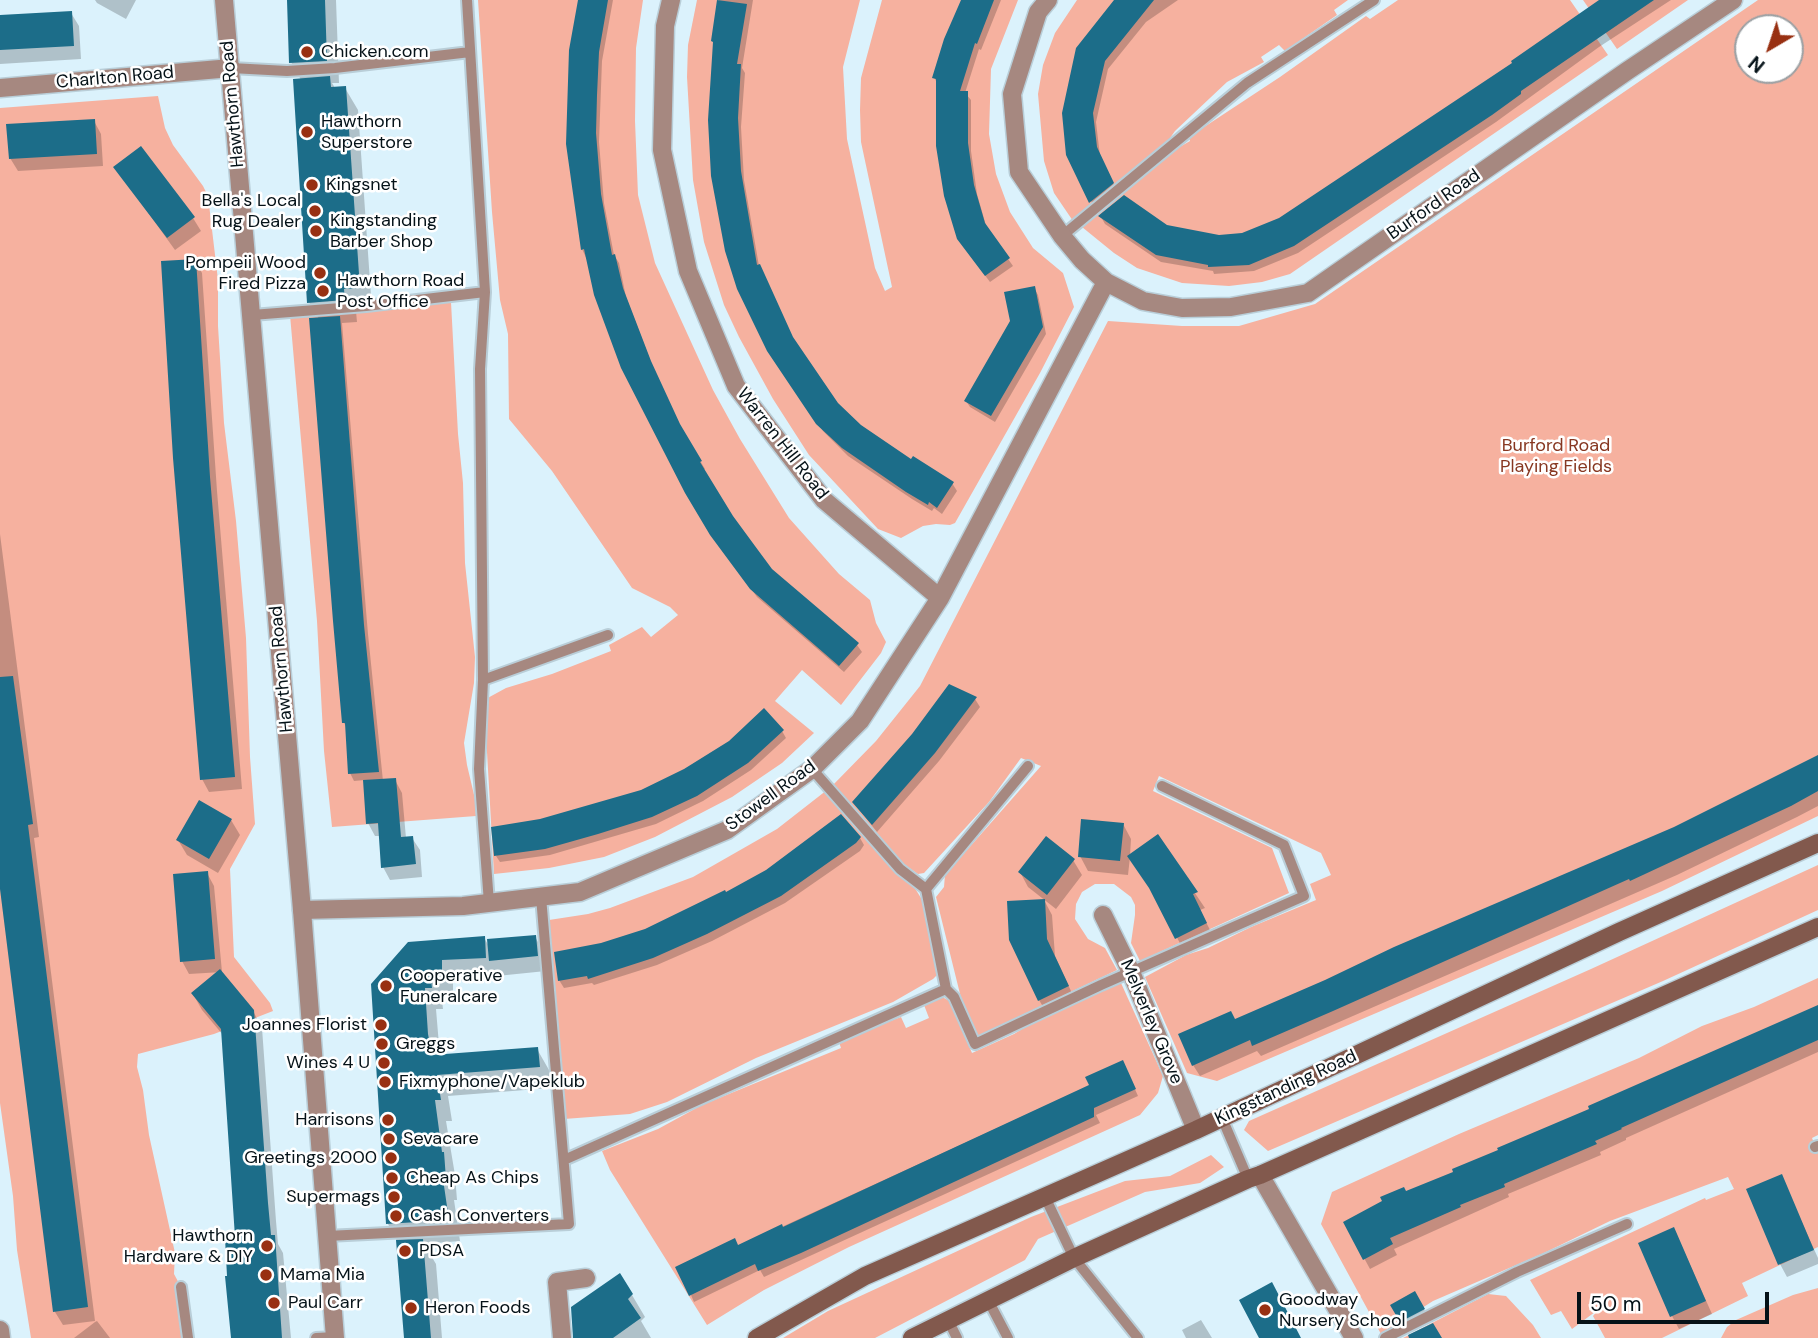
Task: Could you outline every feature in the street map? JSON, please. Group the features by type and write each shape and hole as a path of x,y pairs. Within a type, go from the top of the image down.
{"main road":[{"name":"Kingstanding Road","path":"757,1338 865,1276 1196,1130 1619,932 1818,843"},
{"path":"912,1338 1074,1258 1818,928"}],"street":[{"name":"Hawthorn Road","path":"224,0 302,910 327,1236 329,1338"},
{"name":"Warren Hill Road","path":"671,0 665,26 662,150 688,271 736,386 824,500 940,598"},
{"name":"Burford Road","path":"1048,0 1038,12 1012,94 1019,172 1062,236 1105,282 1143,301 1182,309 1231,307 1308,293 1733,0"},
{"name":"Charlton Road","path":"0,88 231,68"},
{"name":"Stowell Road","path":"302,910 464,906 580,892 727,830 812,769 860,721 940,598 1105,282"},
{"name":"Melverley Grove","path":"1103,915 1131,972 1196,1130"},
{"path":"1254,1177 1354,1338"},
{"path":"562,1338 557,1282 586,1278"},
{"path":"0,1330 1,1338"}],"lane":[{"path":"467,0 485,292 480,369 483,680 479,769 489,903"},
{"path":"1062,236 1247,83 1374,0"},
{"path":"231,68 287,71 470,52"},
{"path":"252,315 366,306 485,292"},
{"path":"483,680 608,635"},
{"path":"926,889 1028,766"},
{"path":"812,769 900,869 926,889 946,989 954,998 975,1044 1304,896 1284,845 1162,786"},
{"path":"327,1236 569,1224 541,897"},
{"path":"564,1160 946,989"},
{"path":"1222,1118 1254,1177"},
{"path":"1045,1197 1074,1258 1138,1338"},
{"path":"1385,1338 1517,1272 1628,1224"},
{"path":"181,1287 188,1338"},
{"path":"988,1300 1008,1338"},
{"path":"948,1320 957,1338"}],"green space":[{"path":"478,0 643,0 636,48 638,195 655,263 713,390 740,439 789,518 839,574 870,600 876,623 886,642 881,653 841,705 802,670 775,701 814,733 782,763 732,797 655,837 604,857 549,868 494,874 484,700 506,688 611,651 609,645 642,627 651,637 678,615 670,607 632,588 552,471 509,419 508,334 500,300 492,212"},
{"path":"697,0 860,0 843,67 847,139 875,268 885,291 892,287 861,142 860,110 861,78 882,0 1018,0 991,69 989,134 996,174 1010,212 1033,248 1063,273 1074,307 955,523 923,526 901,538 878,529 809,455 773,399 739,337 724,305 704,242 693,180 687,77 688,45"},
{"path":"1077,0 1348,0 1334,10 1337,15 1285,51 1279,45 1261,57 1264,62 1227,82 1175,131 1165,145 1073,221 1054,193 1044,161 1038,94 1043,65 1055,33"},
{"path":"1398,0 1570,0 1608,55 1290,274 1262,282 1229,286 1182,283 1137,268 1082,227 1171,152 1190,141 1189,137 1366,16 1370,19"},
{"path":"1583,0 1688,0 1617,49"},
{"name":"Burford Road Playing Fields","path":"1758,0 1818,0 1818,816 1662,891 1217,1081 1187,1073 1145,977 1186,955 1208,948 1316,900 1310,884 1331,875 1321,853 1159,776 1153,791 1272,848 1289,893 1140,961 1131,943 1135,905 1131,897 1114,884 1095,884 1082,892 1076,904 1075,919 1088,939 1105,948 1117,970 978,1036 963,1006 936,897 944,887 945,875 1041,766 1021,758 989,802 924,873 918,874 905,865 832,786 876,741 920,686 1108,321 1182,326 1239,326 1315,304 1734,16 1734,84 1804,84 1804,14 1738,14"},
{"path":"158,96 165,128 173,145 208,196 218,280 224,423 246,638 255,824 230,869 234,957 270,1003 273,1011 214,1034 138,1054 137,1067 175,1253 174,1274 181,1287 188,1338 31,1338 17,1250 13,1196 0,1103 0,108"},
{"path":"451,302 463,483 465,563 475,657 474,683 464,743 476,816 332,827 290,315"},
{"path":"827,790 916,890 926,906 939,973 893,1002 756,1058 667,1102 630,1114 564,1119 549,920 610,908 693,877 777,829"},
{"path":"1818,865 1818,910 1663,981 1268,1151 1244,1130 1249,1121"},
{"path":"1818,978 1818,1135 1812,1138 1818,1153 1818,1247 1742,1283 1748,1296 1662,1338 1605,1338 1593,1316 1599,1309 1572,1329 1561,1311 1551,1315 1530,1280 1705,1198 1706,1200 1734,1189 1728,1177 1610,1221 1433,1301 1381,1334 1321,1224 1332,1192 1459,1134 1639,1058 1702,1026 1754,1007"},
{"path":"1121,983 1163,1076 1158,1093 1140,1115 849,1247 764,1290 707,1325 610,1170 602,1151 658,1129 702,1105 841,1048 839,1042 858,1033 901,1017 906,1028 929,1018 924,1005 940,996 950,1001 972,1053"},
{"path":"1211,1155 1224,1167 1200,1183 1145,1192 1038,1239 1025,1260 875,1338 783,1338 828,1311 1031,1217 1125,1181 1170,1176"},
{"path":"1818,1288 1818,1338 1721,1338 1727,1327 1736,1320 1793,1295"},
{"path":"1488,1294 1506,1296 1533,1325 1541,1338 1403,1338"}],"building":[{"path":"287,0 325,0 327,61 289,63"},
{"path":"578,0 608,0 599,52 597,95 596,133 601,194 612,255 615,254 623,288 651,361 680,424 702,461 700,462 755,546 772,569 859,643 839,666 750,589 710,535 685,493 621,368 594,295 584,249 581,250 566,144 569,50"},
{"path":"717,0 747,4 737,64 741,64 738,118 741,171 757,265 760,264 793,337 838,403 861,425 911,459 913,456 954,482 937,508 906,492 842,448 816,424 767,351 737,289 725,251 711,176 708,120 711,41"},
{"path":"961,0 994,0 977,44 975,43 960,91 968,91 968,143 974,185 985,223 1010,258 985,276 957,239 944,196 936,146 936,79 932,78 944,39"},
{"path":"1114,0 1154,0 1105,61 1093,113 1097,147 1114,183 1089,203 1066,155 1062,113 1076,48"},
{"path":"1599,0 1654,0 1521,91 1521,94 1492,115 1294,246 1249,265 1208,267 1156,255 1098,216 1124,195 1167,225 1219,235 1242,233 1279,218 1512,63 1511,61"},
{"path":"72,11 74,46 0,50 0,15"},
{"path":"330,76 331,87 346,86 360,288 344,289 345,300 307,303 293,79"},
{"path":"95,119 97,154 9,159 6,124"},
{"path":"141,146 195,217 167,238 113,167"},
{"path":"196,259 210,477 235,777 200,780 173,458 161,261"},
{"path":"1035,286 1043,327 991,416 964,401 1010,321 1004,292"},
{"path":"340,316 364,625 379,772 348,774 309,318"},
{"path":"13,676 33,824 28,825 88,1307 53,1312 0,889 0,677"},
{"path":"949,684 977,697 935,753 872,825 852,802 912,734"},
{"path":"764,708 784,730 748,763 697,796 652,817 598,834 545,849 494,856 491,827 540,819 641,790 684,769 729,741"},
{"path":"1818,755 1818,791 1791,806 1630,881 1629,879 1333,1011 1252,1046 1250,1040 1192,1066 1178,1034 1231,1011 1235,1019 1325,980 1394,947 1674,827"},
{"path":"396,778 401,837 413,836 416,864 381,868 378,823 366,824 363,780"},
{"path":"199,800 232,819 209,859 176,840"},
{"path":"841,814 861,837 781,896 653,958 588,979 587,976 558,981 554,952 601,943 645,929 725,890 726,892 766,870"},
{"path":"1081,819 1124,823 1120,861 1078,857"},
{"path":"1158,834 1198,892 1193,894 1207,923 1175,939 1149,888 1127,856"},
{"path":"1046,836 1075,859 1047,895 1018,872"},
{"path":"208,871 215,959 180,962 173,874"},
{"path":"1045,899 1047,939 1069,986 1038,1001 1009,940 1007,901"},
{"path":"536,935 538,956 489,961 487,939"},
{"path":"485,936 486,958 442,960 442,970 430,971 432,988 425,988 432,1055 538,1047 540,1067 437,1075 441,1100 435,1100 444,1152 446,1179 443,1179 449,1220 386,1224 371,984 408,942"},
{"path":"220,969 254,1010 268,1203 271,1235 275,1235 282,1338 231,1338 225,1276 225,1238 235,1237 221,1029 191,993"},
{"path":"1818,1005 1818,1040 1621,1128 1595,1141 1597,1144 1390,1238 1393,1244 1363,1260 1343,1222 1382,1201 1380,1197 1404,1187 1406,1191 1453,1172 1452,1169 1498,1150 1497,1148 1589,1109 1588,1106"},
{"path":"1123,1060 1136,1089 1094,1108 1094,1117 801,1253 758,1271 755,1264 689,1296 675,1267 735,1238 738,1245 782,1224 783,1227 1089,1085 1085,1077"},
{"path":"1782,1174 1814,1250 1778,1265 1746,1189"},
{"path":"1674,1227 1706,1301 1670,1317 1638,1243"},
{"path":"423,1239 431,1338 404,1338 396,1240"},
{"path":"620,1273 633,1294 628,1299 641,1318 613,1338 573,1338 571,1307"},
{"name":"Goodway Nursery School","path":"1272,1282 1301,1338 1259,1338 1239,1300"},
{"path":"1415,1291 1425,1309 1400,1322 1390,1305"},
{"path":"1433,1323 1442,1338 1409,1338 1408,1335"}],"place":[{"name":"Chicken.com","path":"307,52"},
{"name":"Hawthorn Superstore","path":"307,132"},
{"name":"Kingsnet","path":"312,185"},
{"name":"Bella's Local Rug Dealer","path":"315,211"},
{"name":"Kingstanding Barber Shop","path":"316,231"},
{"name":"Pompeii Wood Fired Pizza","path":"320,273"},
{"name":"Hawthorn Road Post Office","path":"323,291"},
{"name":"Cooperative Funeralcare","path":"386,986"},
{"name":"Joannes Florist","path":"381,1025"},
{"name":"Greggs","path":"382,1044"},
{"name":"Wines 4 U","path":"384,1063"},
{"name":"Fixmyphone/Vapeklub","path":"385,1082"},
{"name":"Harrisons","path":"388,1120"},
{"name":"Sevacare","path":"389,1139"},
{"name":"Greetings 2000","path":"391,1158"},
{"name":"Cheap As Chips","path":"392,1178"},
{"name":"Supermags","path":"394,1197"},
{"name":"Cash Converters","path":"396,1216"},
{"name":"Hawthorn Hardware & DIY","path":"267,1246"},
{"name":"PDSA","path":"405,1251"},
{"name":"Mama Mia","path":"266,1275"},
{"name":"Paul Carr","path":"274,1303"},
{"name":"Heron Foods","path":"411,1308"},
{"name":"Goodway Nursery School","path":"1265,1310"}]}
